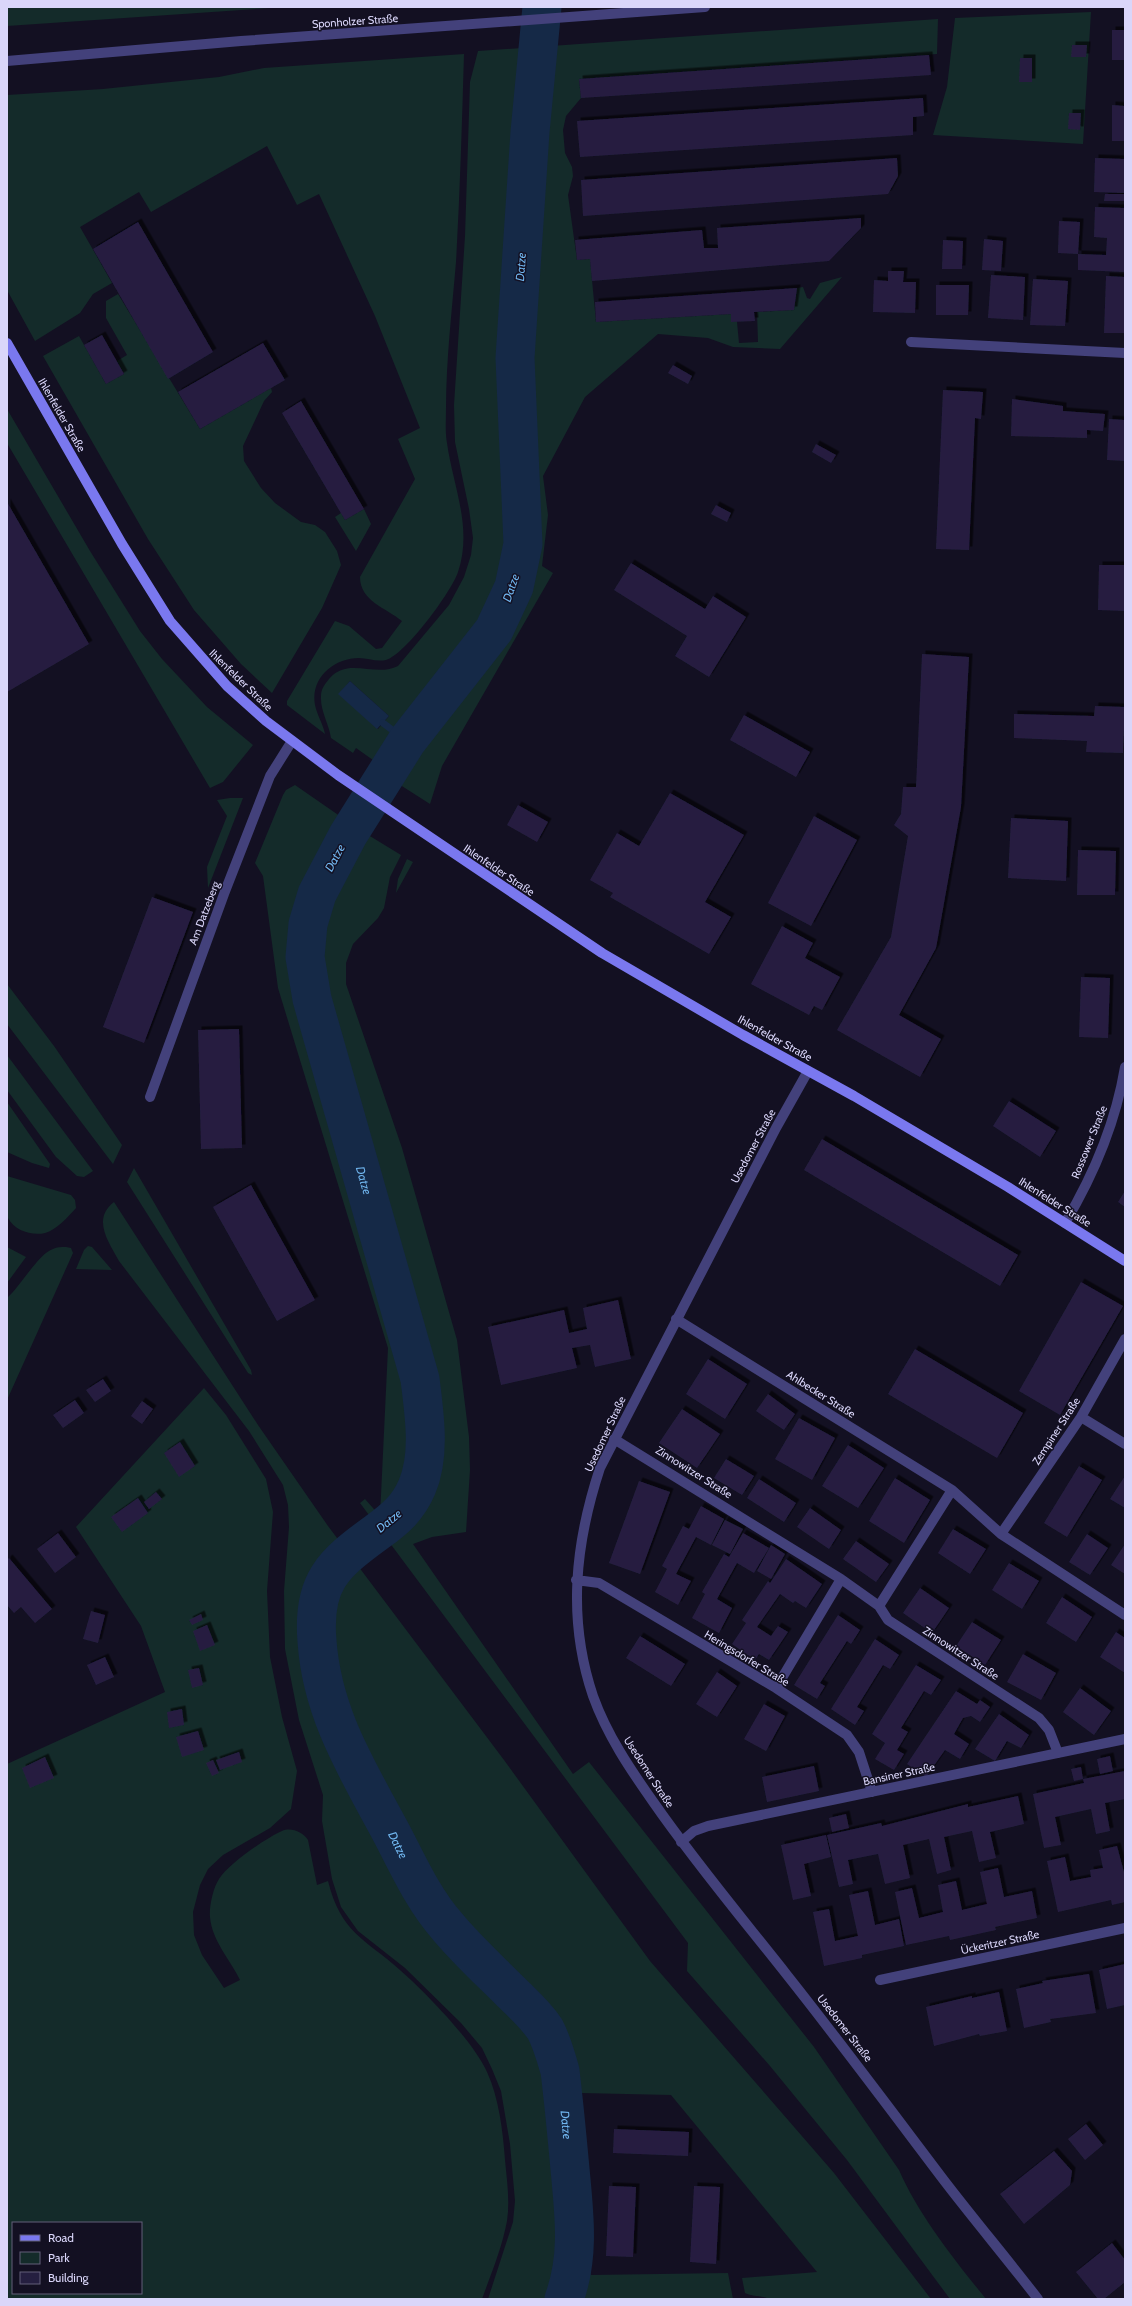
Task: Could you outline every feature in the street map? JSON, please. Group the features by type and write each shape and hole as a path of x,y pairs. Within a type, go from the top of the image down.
{"main road":[{"name":"Ihlenfelder Straße","path":"7,342 122,544 170,621 227,686 292,741 338,775 602,953 868,1104 1125,1261"}],"street":[{"name":"Sponholzer Straße","path":"7,61 241,41 705,7"},
{"path":"911,342 1125,353"},
{"name":"Am Datzeberg","path":"150,1097 224,894 270,776 292,741"},
{"name":"Rossower Straße","path":"1065,1223 1076,1205 1108,1132 1121,1090 1125,1067"},
{"name":"Usedomer Straße","path":"808,1071 776,1128 614,1438 600,1468 589,1501 578,1556 576,1580 578,1637 593,1696 622,1758 681,1842 853,2057 946,2182 1038,2299"},
{"name":"Ahlbecker Straße","path":"676,1319 952,1490 1001,1534 1125,1615"},
{"name":"Zempiner Straße","path":"1001,1534 1081,1417 1125,1339"},
{"path":"1081,1417 1125,1444"},
{"name":"Zinnowitzer Straße","path":"614,1438 841,1579 879,1606 888,1620 1038,1718 1050,1730 1058,1753"},
{"path":"879,1606 952,1490"},
{"path":"776,1688 841,1579"},
{"name":"Heringsdorfer Straße","path":"576,1580 599,1583 776,1688 847,1736 859,1752 872,1792"},
{"name":"Bansiner Straße","path":"681,1842 694,1831 708,1826 1125,1739"},
{"name":"Ückeritzer Straße","path":"880,1980 1125,1928"}],"green space":[{"path":"7,7 285,7 7,26"},
{"path":"1091,12 1083,144 933,135 947,87 955,18"},
{"path":"938,19 937,54 579,79 581,98 566,116 563,130 565,153 572,167 573,176 568,195 577,260 590,259 596,322 731,314 731,322 737,322 739,343 758,342 757,312 794,310 797,288 803,287 807,298 810,299 820,283 842,277 780,349 733,347 708,338 658,334 585,397 543,476 548,515 542,566 553,573 442,766 430,804 394,781 397,777 356,748 353,753 331,738 322,706 321,693 329,679 336,672 353,668 380,670 398,666 449,605 464,577 471,555 473,538 469,509 455,442 454,405 465,236 470,82 478,51","holes":["350,681 389,716 378,729 339,694"]},
{"path":"464,54 456,262 446,390 446,435 463,523 462,556 454,581 438,607 416,635 394,656 386,660 359,658 350,659 333,666 320,678 314,695 315,705 325,734 287,705 287,701 335,621 349,626 376,649 382,648 402,621 369,598 361,585 360,577 415,479 398,439 420,428 375,316 319,194 297,205 267,146 151,212 139,192 80,227 112,283 93,294 80,313 35,341 7,290 7,95 103,89 219,77 264,68"},
{"path":"118,294 200,429 271,388 272,392 264,401 243,446 244,461 261,488 275,503 301,522 315,525 325,532 337,551 341,565 322,608 272,693 241,664 194,610 148,539 43,356 79,336 106,384 124,374 117,361 127,355 106,318 106,301"},
{"path":"7,409 90,551 140,631 162,659 207,707 253,745 223,782 210,788 7,443"},
{"path":"364,509 371,524 356,551 335,517 341,513 345,520"},
{"path":"295,785 360,830 401,855 390,877 384,908 378,918 353,944 346,963 346,984 402,1148 457,1340 469,1437 470,1470 466,1532 432,1537 413,1544 573,1774 589,1762 814,2047 899,2170 916,2204 938,2237 986,2299 950,2299 847,2160 770,2066 687,1971 688,1943 360,1503 365,1499 380,1516 388,1348 278,988 263,876 255,863 283,795 286,790"},
{"path":"243,798 208,888 207,867 227,816 217,800"},
{"path":"407,859 413,862 396,893 398,879"},
{"path":"7,984 54,1046 122,1145 113,1164 7,1024"},
{"path":"7,1055 93,1171 84,1177 77,1176 56,1157 7,1090"},
{"path":"7,1102 50,1164 49,1168 32,1163 7,1152"},
{"path":"134,1168 251,1370 252,1375 248,1373 127,1182"},
{"path":"7,1176 71,1195 75,1200 76,1208 58,1226 45,1233 35,1234 24,1232 11,1222 7,1215"},
{"path":"114,1202 258,1425 328,1526 504,1760 650,1961 834,2173 931,2299 769,2299 745,2293 742,2278 817,2272 671,2095 581,2093 591,2275 728,2273 733,2299 488,2299 513,2222 515,2201 510,2144 501,2091 482,2048 461,2023 405,1968 358,1931 341,1907 332,1879 322,1821 323,1795 299,1720 285,1649 284,1591 289,1527 288,1505 283,1485 249,1431 119,1261 110,1246 103,1223 107,1209"},
{"path":"88,1246 92,1247 112,1270 76,1269 84,1250"},
{"path":"7,1247 26,1257 7,1283"},
{"path":"55,1248 71,1248 73,1253 7,1400 7,1298 42,1257"},
{"path":"204,1388 226,1415 266,1479 273,1512 267,1591 270,1657 282,1717 297,1771 291,1809 270,1828 223,1855 208,1869 200,1885 193,1912 194,1935 202,1955 224,1988 240,1980 218,1942 211,1926 210,1908 213,1892 217,1883 230,1866 257,1845 275,1834 285,1830 293,1830 306,1837 308,1840 317,1885 328,1881 333,1898 347,1924 355,1933 411,1980 448,2018 471,2046 487,2072 491,2082 495,2093 502,2127 508,2206 507,2221 502,2241 482,2299 7,2299 7,1764 165,1692 141,1626 76,1527"}],"water":[{"path":"350,681 389,716 377,729 338,694"}],"building":[{"path":"1112,30 1125,30 1125,60 1112,60"},
{"path":"1072,45 1087,45 1086,57 1071,57"},
{"path":"929,55 931,75 581,98 579,79"},
{"path":"1020,58 1032,58 1032,82 1019,82"},
{"path":"923,98 924,116 913,117 913,135 580,157 577,121"},
{"path":"1112,105 1125,106 1125,141 1112,141"},
{"path":"1069,113 1081,113 1080,130 1068,129"},
{"path":"897,158 898,176 888,194 583,216 581,180"},
{"path":"1095,158 1125,159 1125,193 1094,192"},
{"path":"1105,194 1124,194 1124,201 1104,201"},
{"path":"1095,207 1125,208 1125,272 1078,270 1078,254 1106,255 1107,238 1094,237"},
{"path":"861,218 861,228 829,261 592,281 590,259 577,260 575,240 702,230 704,248 718,248 717,228"},
{"path":"1059,221 1080,222 1078,254 1058,253"},
{"path":"138,222 213,352 168,379 93,249"},
{"path":"984,239 1003,241 1001,271 982,270"},
{"path":"943,240 963,241 962,269 942,269"},
{"path":"888,271 904,271 903,282 916,282 915,313 873,312 874,280 888,281"},
{"path":"991,275 1025,277 1023,320 988,318"},
{"path":"1106,276 1125,277 1125,333 1104,333"},
{"path":"1033,279 1068,281 1065,326 1030,325"},
{"path":"936,285 969,285 968,315 936,315"},
{"path":"797,288 794,310 754,312 755,321 731,322 731,314 596,322 595,302"},
{"path":"102,335 124,374 106,384 84,345"},
{"path":"263,343 285,380 200,429 178,392"},
{"path":"673,365 692,376 688,384 668,373"},
{"path":"943,390 983,392 981,419 975,418 969,550 936,549"},
{"path":"1012,399 1063,406 1063,411 1105,414 1103,431 1087,430 1087,438 1011,436"},
{"path":"301,401 364,509 345,520 282,413"},
{"path":"1109,419 1125,420 1125,461 1107,460"},
{"path":"816,444 836,455 831,463 812,452"},
{"path":"7,502 89,644 7,692"},
{"path":"716,505 731,513 727,522 711,514"},
{"path":"631,563 705,609 713,596 746,617 709,677 675,656 687,636 614,590"},
{"path":"1099,565 1125,565 1125,611 1098,610"},
{"path":"922,654 969,657 961,807 936,948 899,1015 941,1039 920,1077 837,1030 891,937 908,836 894,825 901,814 903,787 916,787"},
{"path":"1095,706 1125,707 1123,753 1086,752 1087,741 1014,738 1014,714 1094,716"},
{"path":"744,715 810,752 796,777 730,740"},
{"path":"670,793 744,835 705,902 731,917 709,954 610,897 613,893 590,880 617,833 639,846"},
{"path":"518,805 548,822 537,842 507,825"},
{"path":"814,816 857,840 811,926 768,903"},
{"path":"1011,818 1068,821 1066,881 1008,878"},
{"path":"1078,850 1116,851 1115,895 1077,895"},
{"path":"152,897 193,912 144,1043 103,1027"},
{"path":"782,926 813,943 805,958 840,977 822,1010 814,1006 809,1015 751,984"},
{"path":"1081,977 1110,978 1108,1038 1079,1037"},
{"path":"239,1029 242,1148 201,1149 198,1030"},
{"path":"1009,1101 1056,1131 1040,1157 993,1126"},
{"path":"822,1139 1018,1255 1000,1286 804,1170"},
{"path":"251,1185 315,1300 277,1321 213,1207"},
{"path":"1125,1191 1125,1207 1118,1202"},
{"path":"1081,1282 1123,1306 1060,1415 1019,1391"},
{"path":"618,1300 631,1359 595,1367 590,1345 572,1348 577,1368 501,1385 488,1327 564,1310 569,1333 587,1329 583,1308"},
{"path":"915,1349 1023,1413 997,1458 888,1394"},
{"path":"708,1359 747,1384 725,1419 686,1394"},
{"path":"103,1379 111,1391 95,1402 86,1390"},
{"path":"768,1394 795,1414 784,1430 756,1411"},
{"path":"75,1400 84,1413 63,1428 53,1415"},
{"path":"142,1401 153,1409 142,1424 131,1416"},
{"path":"682,1409 720,1434 697,1468 659,1443"},
{"path":"799,1418 835,1438 812,1480 775,1459"},
{"path":"180,1442 195,1466 179,1477 164,1453"},
{"path":"848,1445 884,1468 858,1508 822,1486"},
{"path":"726,1459 754,1476 742,1495 714,1478"},
{"path":"1079,1466 1102,1480 1067,1537 1044,1523"},
{"path":"1125,1476 1125,1508 1110,1499"},
{"path":"895,1478 930,1500 904,1543 869,1521"},
{"path":"759,1479 796,1503 784,1522 747,1498"},
{"path":"639,1481 670,1492 640,1574 609,1563"},
{"path":"156,1492 162,1499 149,1509 144,1502"},
{"path":"138,1498 148,1513 122,1532 111,1517"},
{"path":"701,1506 724,1519 711,1545 696,1537 676,1574 691,1581 678,1605 655,1592 667,1569 662,1566 683,1526 689,1529"},
{"path":"810,1508 841,1530 829,1549 797,1527"},
{"path":"725,1520 743,1529 730,1554 712,1545"},
{"path":"953,1529 986,1549 970,1574 938,1553"},
{"path":"58,1533 76,1557 55,1573 37,1549"},
{"path":"743,1533 769,1548 754,1573 737,1563 717,1599 732,1608 719,1633 692,1618 705,1594 702,1592 724,1554 729,1557"},
{"path":"1087,1534 1108,1548 1090,1575 1069,1562"},
{"path":"856,1541 889,1564 876,1582 843,1559"},
{"path":"1125,1544 1125,1574 1111,1565"},
{"path":"771,1545 785,1554 771,1579 757,1571"},
{"path":"9,1558 52,1609 35,1623 21,1607 14,1613 7,1605 7,1560"},
{"path":"786,1559 822,1584 806,1608 795,1601 793,1603 780,1594 757,1627 771,1636 778,1626 788,1632 769,1660 759,1654 755,1660 732,1644 746,1623 742,1620 768,1581 770,1583"},
{"path":"1009,1563 1039,1581 1022,1609 992,1590"},
{"path":"920,1588 949,1608 932,1633 903,1613"},
{"path":"1062,1597 1092,1617 1076,1642 1046,1623"},
{"path":"91,1611 105,1615 98,1643 83,1639"},
{"path":"201,1614 203,1620 192,1625 189,1620"},
{"path":"838,1615 860,1630 851,1644 847,1641 820,1683 825,1686 817,1699 794,1685"},
{"path":"972,1622 1001,1640 985,1665 956,1646"},
{"path":"207,1625 215,1645 200,1651 193,1631"},
{"path":"1116,1632 1125,1638 1125,1673 1100,1657"},
{"path":"640,1636 685,1664 671,1686 626,1658"},
{"path":"875,1639 899,1655 890,1669 883,1665 857,1707 864,1711 855,1725 831,1709"},
{"path":"1023,1654 1056,1673 1041,1700 1007,1682"},
{"path":"105,1657 114,1677 96,1685 87,1665"},
{"path":"916,1665 941,1680 931,1695 924,1691 901,1728 908,1732 897,1750 904,1754 894,1770 875,1759 885,1743 872,1734"},
{"path":"199,1668 203,1685 192,1688 188,1670"},
{"path":"717,1672 737,1686 717,1717 696,1704"},
{"path":"1080,1688 1111,1711 1094,1735 1063,1712"},
{"path":"956,1691 977,1704 980,1700 990,1707 980,1722 971,1716 963,1718 954,1734 969,1744 960,1759 945,1750 926,1777 907,1764"},
{"path":"764,1704 785,1716 766,1751 744,1739"},
{"path":"182,1709 184,1725 169,1728 167,1712"},
{"path":"999,1714 1029,1735 1021,1748 1007,1741 995,1761 975,1749"},
{"path":"198,1731 204,1750 182,1757 176,1737"},
{"path":"239,1752 242,1762 220,1770 216,1760"},
{"path":"1110,1756 1113,1771 1100,1774 1097,1759"},
{"path":"45,1757 54,1778 30,1788 22,1768"},
{"path":"213,1760 219,1773 212,1776 206,1763"},
{"path":"814,1766 819,1791 767,1802 762,1777"},
{"path":"1081,1767 1083,1779 1074,1781 1071,1769"},
{"path":"1125,1771 1125,1799 1105,1803 1110,1831 1096,1834 1091,1809 1055,1817 1061,1845 1044,1848 1033,1794 1084,1783 1083,1779"},
{"path":"1018,1796 1024,1824 990,1832 996,1858 979,1862 972,1831 944,1837 951,1870 937,1874 929,1839 903,1845 910,1878 885,1884 878,1854 848,1860 853,1884 839,1887 827,1835 881,1823 882,1826 968,1804 968,1807"},
{"path":"846,1814 849,1828 832,1832 829,1818"},
{"path":"826,1835 831,1857 804,1864 811,1896 793,1900 781,1845"},
{"path":"1117,1846 1125,1876 1125,1902 1112,1905 1111,1900 1058,1912 1047,1861 1065,1857 1070,1881 1091,1877 1090,1870 1103,1868 1099,1850"},
{"path":"998,1868 1004,1897 1032,1891 1037,1918 995,1927 996,1930 950,1940 949,1936 906,1945 895,1892 912,1888 919,1918 943,1912 938,1885 956,1881 962,1910 987,1904 980,1872"},
{"path":"868,1891 875,1925 899,1919 904,1946 862,1955 862,1958 824,1966 813,1912 829,1909 835,1941 858,1936 849,1895"},
{"path":"1125,1964 1125,2005 1107,2009 1099,1970"},
{"path":"1089,1974 1096,2013 1050,2019 1051,2022 1024,2028 1016,1989 1043,1983 1042,1981"},
{"path":"999,1992 1007,2031 980,2036 979,2034 934,2046 926,2007 972,1996 972,1998"},
{"path":"1086,2124 1103,2145 1085,2160 1068,2139"},
{"path":"614,2129 689,2132 688,2156 613,2153"},
{"path":"1054,2151 1072,2171 1070,2185 1024,2224 1000,2194"},
{"path":"609,2186 636,2187 633,2257 606,2256"},
{"path":"694,2186 720,2187 716,2264 690,2262"},
{"path":"1112,2243 1125,2260 1125,2282 1104,2299 1098,2299 1076,2272"}],"waterway":[{"name":"Datze","path":"542,7 530,132 515,358 523,544 514,587 494,630 407,741 348,835 317,894 308,924 305,957 312,999 420,1379 425,1433 424,1461 421,1474 417,1487 409,1501 395,1518 348,1554 337,1565 322,1589 316,1621 320,1668 326,1694 334,1718 355,1766 424,1894 439,1916 462,1943 537,2018 545,2029 552,2044 560,2071 574,2218 574,2251 569,2283 564,2299"},
{"path":"383,723 407,741"}]}
